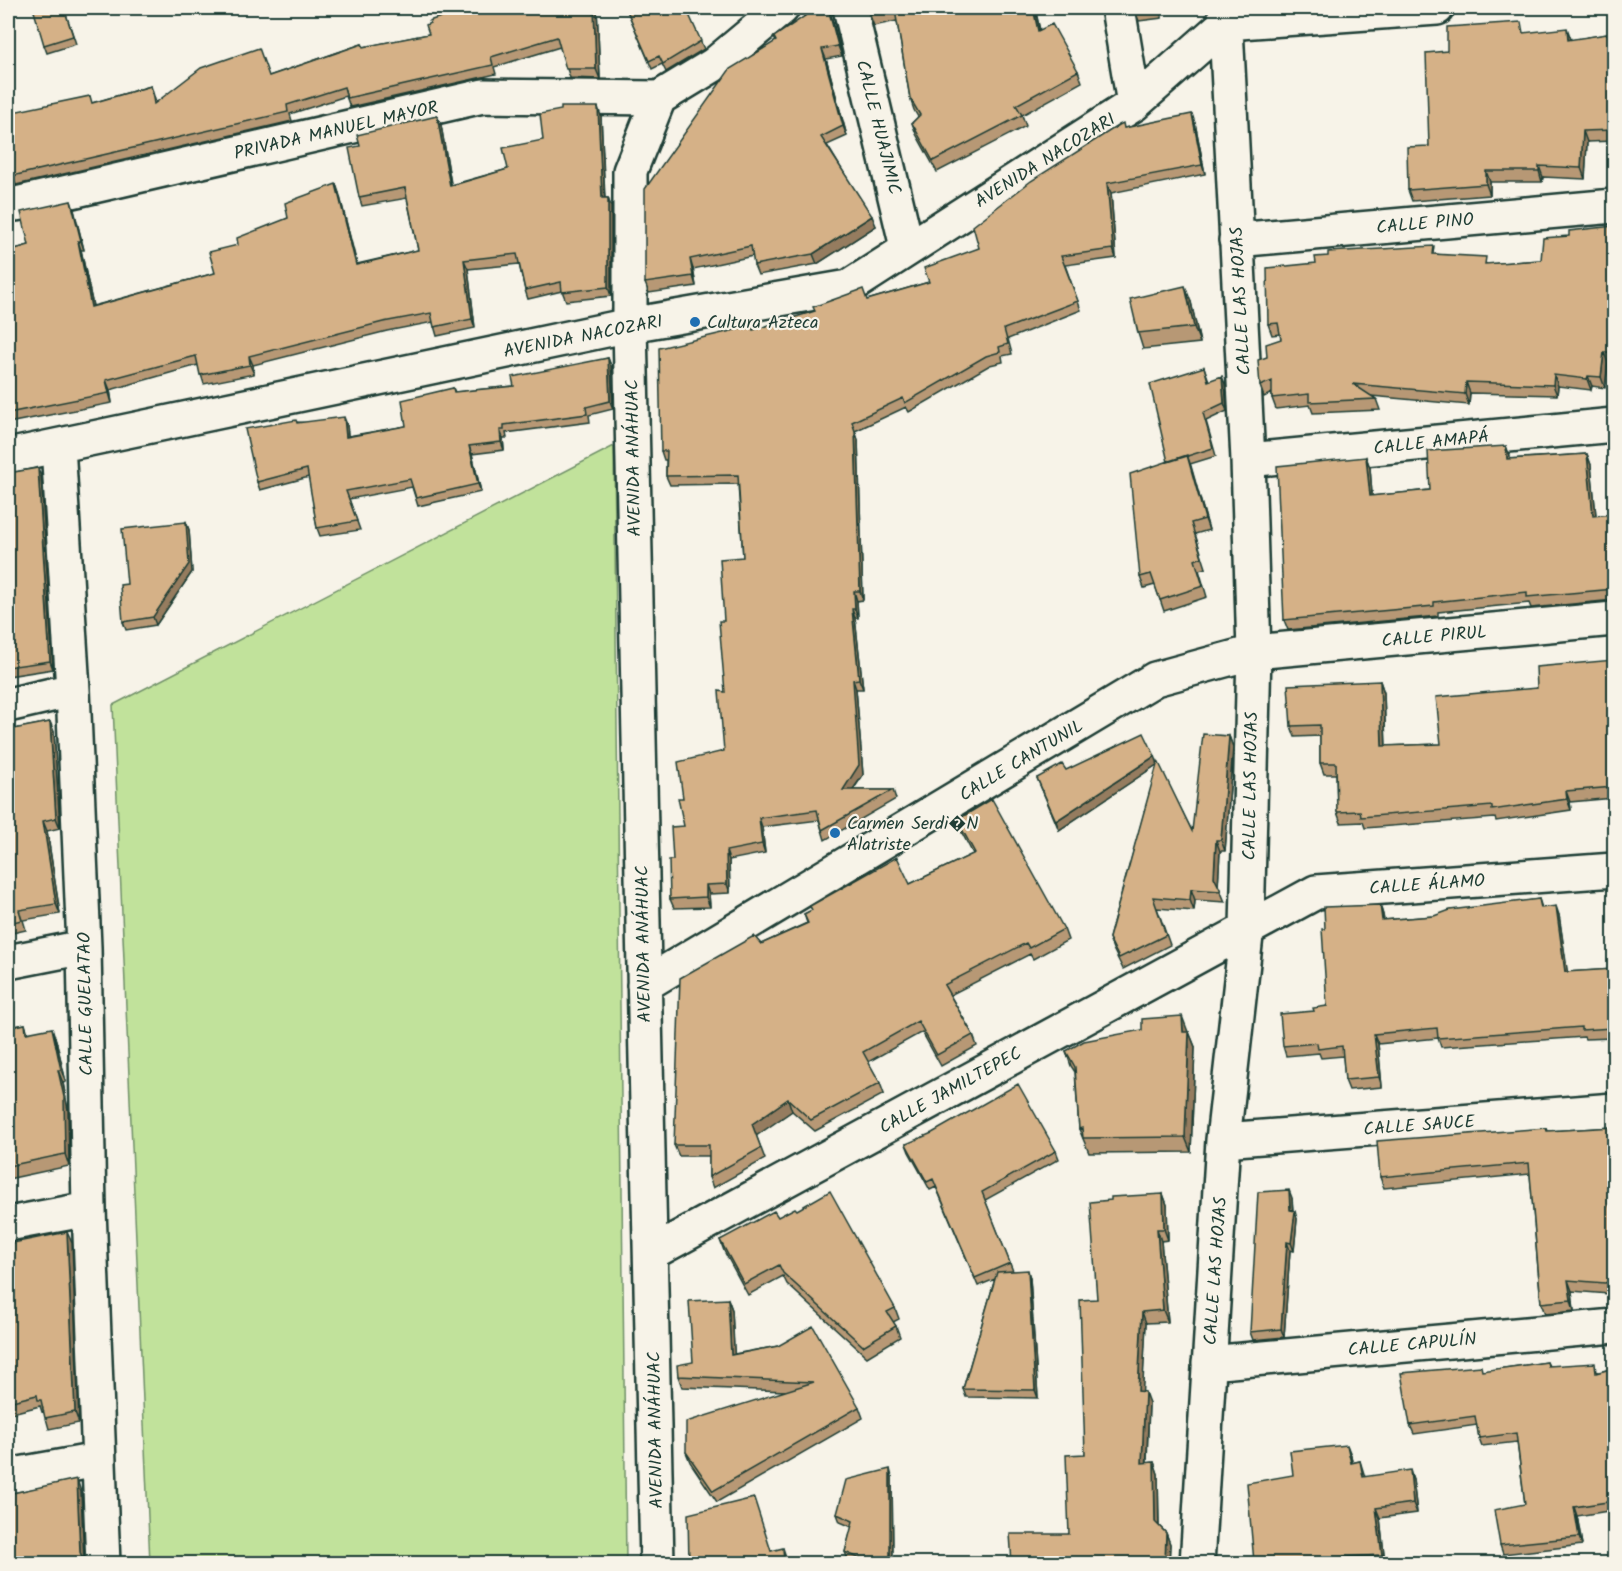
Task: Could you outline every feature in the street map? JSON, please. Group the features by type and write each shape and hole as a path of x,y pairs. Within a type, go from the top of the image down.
{"street":[{"path":"659,98 715,64 782,8"},
{"name":"CALLE HUAJIMIC","path":"850,8 908,248"},
{"path":"1118,8 1134,104"},
{"path":"1225,15 1437,8"},
{"name":"AVENIDA NACOZARI","path":"8,456 630,325 849,286 1134,104 1225,15"},
{"name":"CALLE LAS HOJAS","path":"1197,1563 1223,1140 1247,927 1254,652 1248,460 1225,15"},
{"name":"PRIVADA MANUEL MAYOR","path":"16,204 483,96 659,98"},
{"name":"AVENIDA ANÁHUAC","path":"657,1563 653,1252 644,985 630,325 630,171 659,98"},
{"name":"CALLE PINO","path":"1236,240 1614,206"},
{"name":"CALLE AMAPÁ","path":"1248,460 1614,425"},
{"name":"CALLE GUELATAO","path":"58,446 74,690 84,947 89,1209 103,1563"},
{"name":"CALLE PIRUL","path":"1254,652 1614,619"},
{"name":"CALLE CANTUNIL","path":"644,985 1155,679 1254,652"},
{"path":"8,705 74,690"},
{"name":"CALLE ÁLAMO","path":"1247,927 1316,892 1614,870"},
{"name":"CALLE JAMILTEPEC","path":"653,1252 1247,927"},
{"path":"8,962 84,947"},
{"name":"CALLE SAUCE","path":"1223,1140 1614,1110"},
{"path":"8,1224 89,1209"},
{"name":"CALLE CAPULÍN","path":"1209,1363 1614,1326"},
{"path":"8,1476 98,1460"}],"green space":[{"path":"614,446 626,1563 150,1563 113,705"}],"building":[{"path":"33,8 64,8 73,36 44,45"},
{"path":"467,8 594,8 596,69 566,69 557,37 491,57 493,65 347,98 344,87 287,105 288,112 12,176 8,154 14,154 8,113 90,96 92,103 151,86 154,104 201,68 259,48 269,76 362,44 363,47 429,34 426,25 430,23 429,21"},
{"path":"626,8 686,8 701,41 663,64 659,56 649,61"},
{"path":"817,8 828,8 838,46 822,49 843,126 821,137 872,216 813,254 754,265 751,246 690,259 693,276 645,283 645,189 730,69 776,41 774,37"},
{"path":"867,8 1033,8 1038,31 1052,24 1078,71 1016,105 1022,115 933,161 912,123 920,115 910,98 895,10 869,15"},
{"path":"1521,22 1523,33 1567,28 1568,40 1614,33 1614,130 1583,131 1581,168 1539,166 1539,171 1486,171 1486,184 1408,190 1407,147 1429,146 1426,53 1447,51 1447,27"},
{"path":"561,107 598,107 602,198 608,198 608,287 562,292 561,282 525,290 517,254 464,260 472,319 434,327 431,313 383,322 249,356 250,365 200,375 196,356 106,380 109,393 8,413 8,251 29,245 21,212 71,201 81,241 78,241 91,307 215,273 209,252 238,245 237,238 288,218 285,203 336,184 356,265 418,250 405,188 359,197 349,148 360,146 357,135 437,116 450,186 508,169 503,148 543,140 540,114 561,110"},
{"path":"1192,114 1202,165 1107,183 1113,249 1061,256 1078,301 1004,329 1008,344 999,347 1000,352 986,356 905,403 903,398 852,422 855,431 860,591 854,591 855,609 852,609 859,679 853,680 859,765 843,790 893,790 822,830 817,810 759,818 762,844 726,851 727,884 706,885 706,897 670,899 669,860 673,860 671,827 684,826 678,798 683,798 678,762 724,751 719,691 725,692 719,621 724,621 720,559 743,557 738,475 666,476 667,451 661,451 659,348 752,326 753,330 815,311 813,307 863,289 867,300 929,282 924,268 979,248 973,226 1031,181 1123,123 1124,128"},
{"path":"1614,226 1614,352 1604,352 1601,377 1588,376 1587,379 1554,375 1553,385 1466,382 1465,394 1353,384 1376,399 1309,402 1309,394 1272,398 1272,381 1260,386 1258,360 1267,357 1266,344 1281,339 1278,323 1268,324 1267,268 1316,263 1315,257 1328,256 1328,252 1434,246 1433,254 1486,257 1485,264 1541,260 1543,238 1569,236 1569,231"},
{"path":"1185,286 1194,327 1138,333 1130,299"},
{"path":"608,358 610,401 586,407 587,414 504,425 504,430 500,430 501,442 469,446 478,484 416,498 410,479 346,491 357,521 317,528 307,469 257,482 245,429 296,420 297,423 344,417 346,437 406,426 402,400 453,388 454,392 514,386 512,377"},
{"path":"1204,367 1208,381 1222,376 1224,403 1203,413 1213,448 1168,462 1150,384"},
{"path":"1506,446 1507,459 1587,454 1593,516 1614,514 1614,589 1527,597 1527,592 1434,602 1434,606 1284,620 1277,466 1366,457 1370,496 1430,490 1428,451"},
{"path":"1187,455 1205,519 1191,523 1202,557 1195,560 1203,586 1160,600 1151,574 1140,577 1130,474"},
{"path":"38,468 50,661 8,667 8,473"},
{"path":"186,522 189,564 153,617 123,622 120,585 127,584 122,529"},
{"path":"1614,660 1614,787 1566,791 1567,799 1492,810 1492,806 1361,817 1360,811 1337,812 1336,763 1320,763 1320,725 1291,726 1288,685 1380,681 1382,746 1441,744 1436,697 1537,688 1536,667"},
{"path":"50,722 56,818 43,821 56,904 19,910 22,920 8,923 8,730"},
{"path":"1144,733 1155,756 1056,821 1037,778 1062,764 1066,770"},
{"path":"1203,734 1229,736 1221,840 1216,840 1214,877 1221,891 1191,889 1190,900 1153,897 1166,935 1119,958 1109,938 1158,761 1192,831"},
{"path":"992,799 1064,929 1029,948 1026,943 944,985 973,1035 937,1055 918,1021 863,1052 880,1083 811,1120 788,1099 752,1124 761,1148 709,1177 709,1145 674,1145 680,978 754,936 761,944 808,923 804,914 812,910 810,906 897,857 910,884 975,853 957,820"},
{"path":"1539,899 1541,908 1556,906 1565,972 1614,969 1614,1031 1612,1028 1581,1030 1581,1027 1438,1038 1437,1028 1374,1034 1379,1077 1345,1080 1342,1046 1318,1049 1317,1043 1283,1046 1280,1014 1314,1011 1313,1008 1327,1006 1322,929 1325,929 1324,907 1380,905 1382,920 1434,916 1450,910"},
{"path":"1182,1016 1183,1032 1189,1032 1185,1137 1083,1138 1082,1128 1079,1129 1075,1067 1066,1051 1084,1041 1142,1030 1142,1019"},
{"path":"25,1024 26,1033 52,1028 64,1097 65,1154 8,1166 8,1028"},
{"path":"1018,1084 1056,1151 982,1192 1010,1263 975,1278 933,1179 927,1182 906,1144 932,1133"},
{"path":"1614,1127 1614,1205 1609,1205 1614,1216 1614,1279 1605,1283 1568,1280 1571,1300 1541,1303 1529,1163 1380,1177 1377,1141 1546,1128 1547,1131"},
{"path":"1289,1190 1290,1210 1295,1211 1291,1243 1287,1242 1281,1329 1250,1332 1258,1192"},
{"path":"830,1191 895,1308 887,1312 896,1326 863,1346 783,1273 779,1265 744,1284 720,1240 774,1211 778,1217 795,1208 797,1210"},
{"path":"1163,1194 1164,1229 1157,1229 1163,1310 1142,1312 1138,1391 1145,1392 1142,1463 1154,1462 1155,1522 1166,1533 1165,1563 1012,1563 1010,1534 1069,1534 1066,1455 1085,1454 1080,1300 1097,1299 1090,1202 1111,1200 1111,1197"},
{"path":"67,1232 75,1412 45,1418 41,1400 38,1400 37,1395 8,1402 8,1244"},
{"path":"1028,1270 1035,1390 963,1389 997,1272"},
{"path":"728,1299 731,1355 778,1346 813,1326 859,1407 713,1491 686,1452 686,1422 814,1382 678,1376 677,1365 693,1362 689,1301"},
{"path":"1547,1362 1548,1366 1595,1363 1596,1373 1614,1368 1614,1501 1574,1507 1579,1537 1500,1545 1494,1510 1525,1504 1516,1433 1479,1438 1475,1416 1410,1425 1401,1373 1481,1366 1482,1371"},
{"path":"1347,1445 1351,1463 1360,1461 1363,1477 1410,1470 1413,1503 1376,1508 1382,1555 1254,1562 1247,1483 1293,1475 1290,1451"},
{"path":"890,1469 890,1563 870,1563 845,1552 853,1521 837,1514 846,1480"},
{"path":"77,1479 80,1552 86,1563 8,1563 8,1494"},
{"path":"754,1498 771,1551 783,1548 784,1563 689,1563 688,1514"}],"place":[{"name":"Cultura Azteca","path":"695,322"},
{"name":"Carmen Serdi�N Alatriste","path":"835,833"}]}
